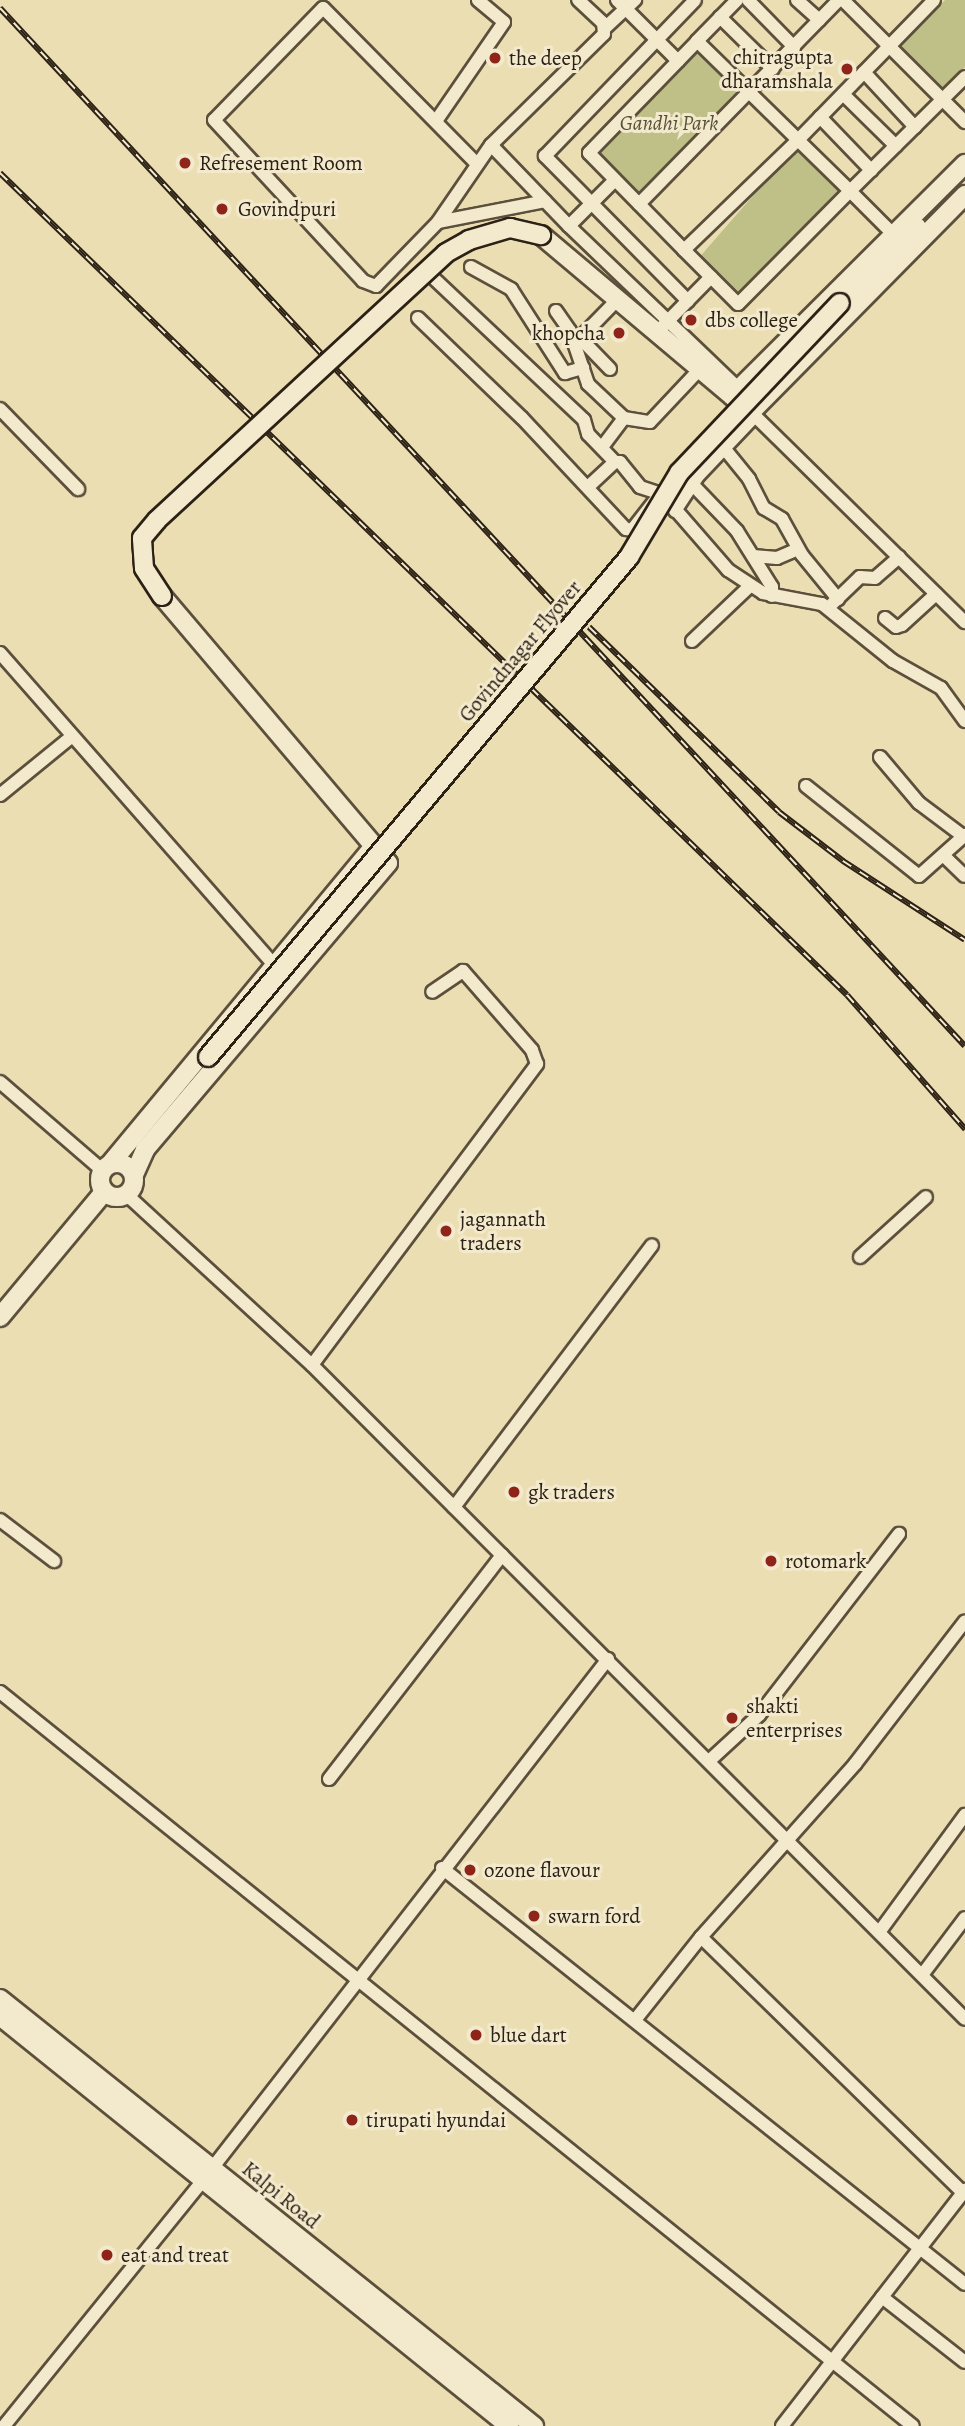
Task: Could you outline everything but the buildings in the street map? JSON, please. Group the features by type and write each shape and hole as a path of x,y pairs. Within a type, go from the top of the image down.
{"main road":[{"path":"118,1169 127,1195 115,1198 104,1192 99,1181 145,1150 388,863 162,596 144,569 142,538 426,271 469,240 510,228 541,235 618,299 662,327 700,369 735,393 753,414 956,189 965,164"},
{"path":"735,393 892,233 956,189"},
{"name":"Govindnagar Flyover","path":"118,1169 293,953 629,557 679,474 840,303 956,189"},
{"path":"118,1169 273,964 374,846"},
{"path":"0,1317 104,1192"},
{"name":"Kalpi Road","path":"0,1999 509,2426"},
{"name":"Kalpi Road","path":"0,2016 534,2426"}],"street":[{"path":"436,121 503,24 502,17 478,0"},
{"path":"578,0 606,27"},
{"path":"688,300 545,156 695,0"},
{"path":"737,0 589,153 737,304 965,78"},
{"path":"748,0 794,47"},
{"path":"797,0 819,20"},
{"path":"639,204 841,0 965,121"},
{"path":"684,250 798,140 934,0"},
{"path":"477,164 319,3 221,108 215,124 370,285 383,282 438,222 491,145 626,3 678,61"},
{"path":"720,17 773,69"},
{"path":"697,41 892,233"},
{"path":"864,72 915,127"},
{"path":"843,94 896,146"},
{"path":"820,117 871,170"},
{"path":"491,145 662,327 735,393"},
{"path":"569,226 615,180"},
{"path":"438,222 545,201"},
{"path":"471,267 511,289 565,373 583,368"},
{"path":"426,271 584,420 588,433 614,461 630,471 643,489 660,493 713,557 750,586 772,596 819,602 893,662 941,688 965,721"},
{"path":"662,327 711,277"},
{"path":"610,369 580,338 618,299"},
{"path":"556,311 566,322 589,384 624,418 650,422 700,369"},
{"path":"418,318 589,486 629,530 660,493"},
{"path":"0,409 78,489"},
{"path":"675,511 692,484 753,414 965,622"},
{"path":"602,447 624,418"},
{"path":"724,448 749,479 764,508 779,515 798,549 838,599"},
{"path":"589,486 614,461"},
{"path":"692,484 737,531 772,587 772,596"},
{"path":"753,556 777,558 798,549"},
{"path":"828,608 858,578 875,579 899,557"},
{"path":"692,641 750,586"},
{"path":"885,618 896,627 902,625 936,594"},
{"path":"0,653 273,964"},
{"path":"0,795 71,737"},
{"path":"806,786 919,876 964,836 919,803 880,757"},
{"path":"943,855 965,876"},
{"path":"312,1365 537,1064 532,1050 463,971 432,992"},
{"path":"0,1082 118,1169"},
{"path":"127,1195 312,1365 965,2019"},
{"path":"860,1257 926,1197"},
{"path":"454,1507 652,1245"},
{"path":"0,1520 54,1561"},
{"path":"709,1761 759,1715 899,1534"},
{"path":"329,1779 502,1555"},
{"path":"635,2020 701,1937 855,1763 965,1621"},
{"path":"4,2426 207,2175 442,1868 608,1659"},
{"path":"0,1692 832,2361 896,2421 913,2426"},
{"path":"880,1931 965,1815"},
{"path":"442,1868 965,2284"},
{"path":"922,1976 960,1933 965,1919"},
{"path":"701,1937 964,2192 782,2426"},
{"path":"882,2297 965,2362"}],"green space":[{"path":"945,0 965,0 965,67 942,90 897,48"},
{"name":"Gandhi Park","path":"698,49 745,93 645,200 598,157"},
{"path":"797,145 848,189 749,303 698,259"}],"railway":[{"path":"0,8 965,1046"},
{"path":"0,173 847,995 965,1129"},
{"path":"589,627 779,812 843,861 965,940"}],"place":[{"name":"the deep","path":"495,58"},
{"name":"chitragupta dharamshala","path":"847,69"},
{"name":"Refresement Room","path":"185,163"},
{"name":"Govindpuri","path":"222,209"},
{"name":"dbs college","path":"691,320"},
{"name":"khopcha","path":"619,333"},
{"name":"jagannath traders","path":"446,1231"},
{"name":"gk traders","path":"514,1492"},
{"name":"rotomark","path":"771,1561"},
{"name":"shakti enterprises","path":"732,1718"},
{"name":"ozone flavour","path":"470,1870"},
{"name":"swarn ford","path":"534,1916"},
{"name":"blue dart","path":"476,2035"},
{"name":"tirupati hyundai","path":"352,2120"},
{"name":"eat and treat","path":"107,2255"}]}
